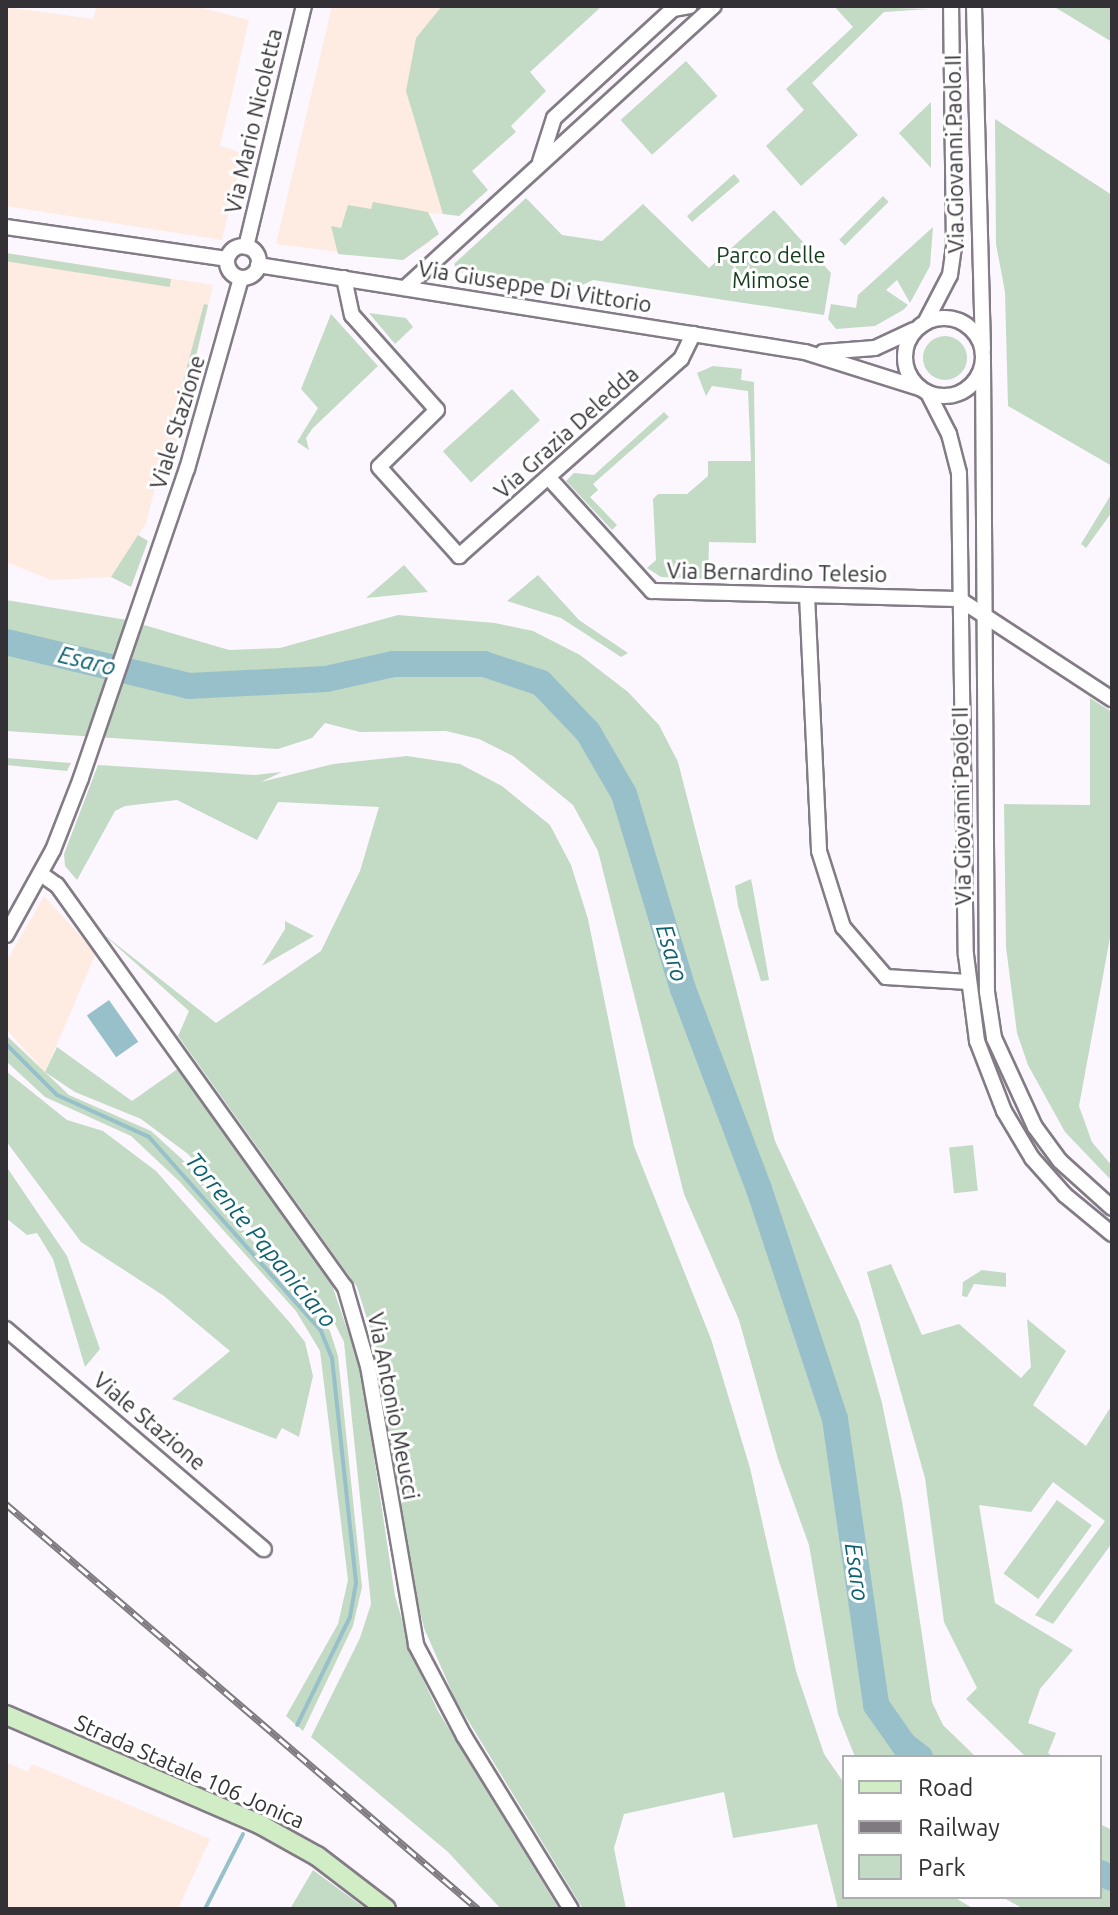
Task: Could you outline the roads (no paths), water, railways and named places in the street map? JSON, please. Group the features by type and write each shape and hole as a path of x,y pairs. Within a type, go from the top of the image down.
{"main road":[{"name":"Strada Statale 106 Jonica","path":"6,1715 261,1825 317,1856 386,1909"}],"street":[{"name":"Via Mario Nicoletta","path":"246,247 304,6"},
{"path":"540,162 554,118 673,9 690,6"},
{"path":"405,288 714,6"},
{"name":"Via Giovanni Paolo II","path":"921,325 950,275 954,246 951,6"},
{"name":"Via Giovanni Paolo II","path":"974,6 983,356 985,955 994,1038 1035,1127 1060,1161 1112,1208"},
{"path":"6,227 227,259"},
{"path":"246,247 254,252 258,265 250,276 241,278 232,274 227,259 232,251 246,247"},
{"name":"Via Giuseppe Di Vittorio","path":"258,265 805,352"},
{"name":"Viale Stazione","path":"41,874 81,778 150,577 202,422 241,278"},
{"name":"Via Grazia Deledda","path":"344,278 352,315 437,410 379,467 459,556 681,359 693,334"},
{"path":"945,317 965,324 983,356 968,389 948,397 805,352 875,348 921,325 945,317"},
{"path":"921,325 905,358 923,390"},
{"name":"Via Giovanni Paolo II","path":"923,390 949,434 959,473 968,982 977,1041 1004,1111 1032,1158 1065,1195 1112,1234"},
{"name":"Via Bernardino Telesio","path":"549,478 652,591 959,599"},
{"path":"807,595 819,851 843,927 886,977 968,982"},
{"path":"959,599 1112,699"},
{"path":"6,935 41,874"},
{"name":"Via Antonio Meucci","path":"41,874 57,885 345,1287 368,1366 416,1645 464,1736 571,1909"},
{"name":"Viale Stazione","path":"6,1329 264,1549"}],"water":[{"path":"109,1000 138,1042 116,1057 87,1015"}],"waterway":[{"name":"Esaro","path":"6,642 189,686 326,679 393,664 484,664 541,683 588,732 624,794 683,989 759,1189 835,1419 876,1705 904,1745 917,1755"},
{"name":"Torrente Papaniciaro","path":"6,1044 57,1095 149,1137 321,1331 332,1358 356,1583 350,1617 297,1725"},
{"name":"Torrente Papaniciaro","path":"205,1909 243,1834"},
{"name":"Esaro","path":"1102,1874 1112,1878"}],"railway":[{"path":"6,1504 478,1909"}],"park label":[{"name":"Parco delle Mimose","path":"771,266"}]}
